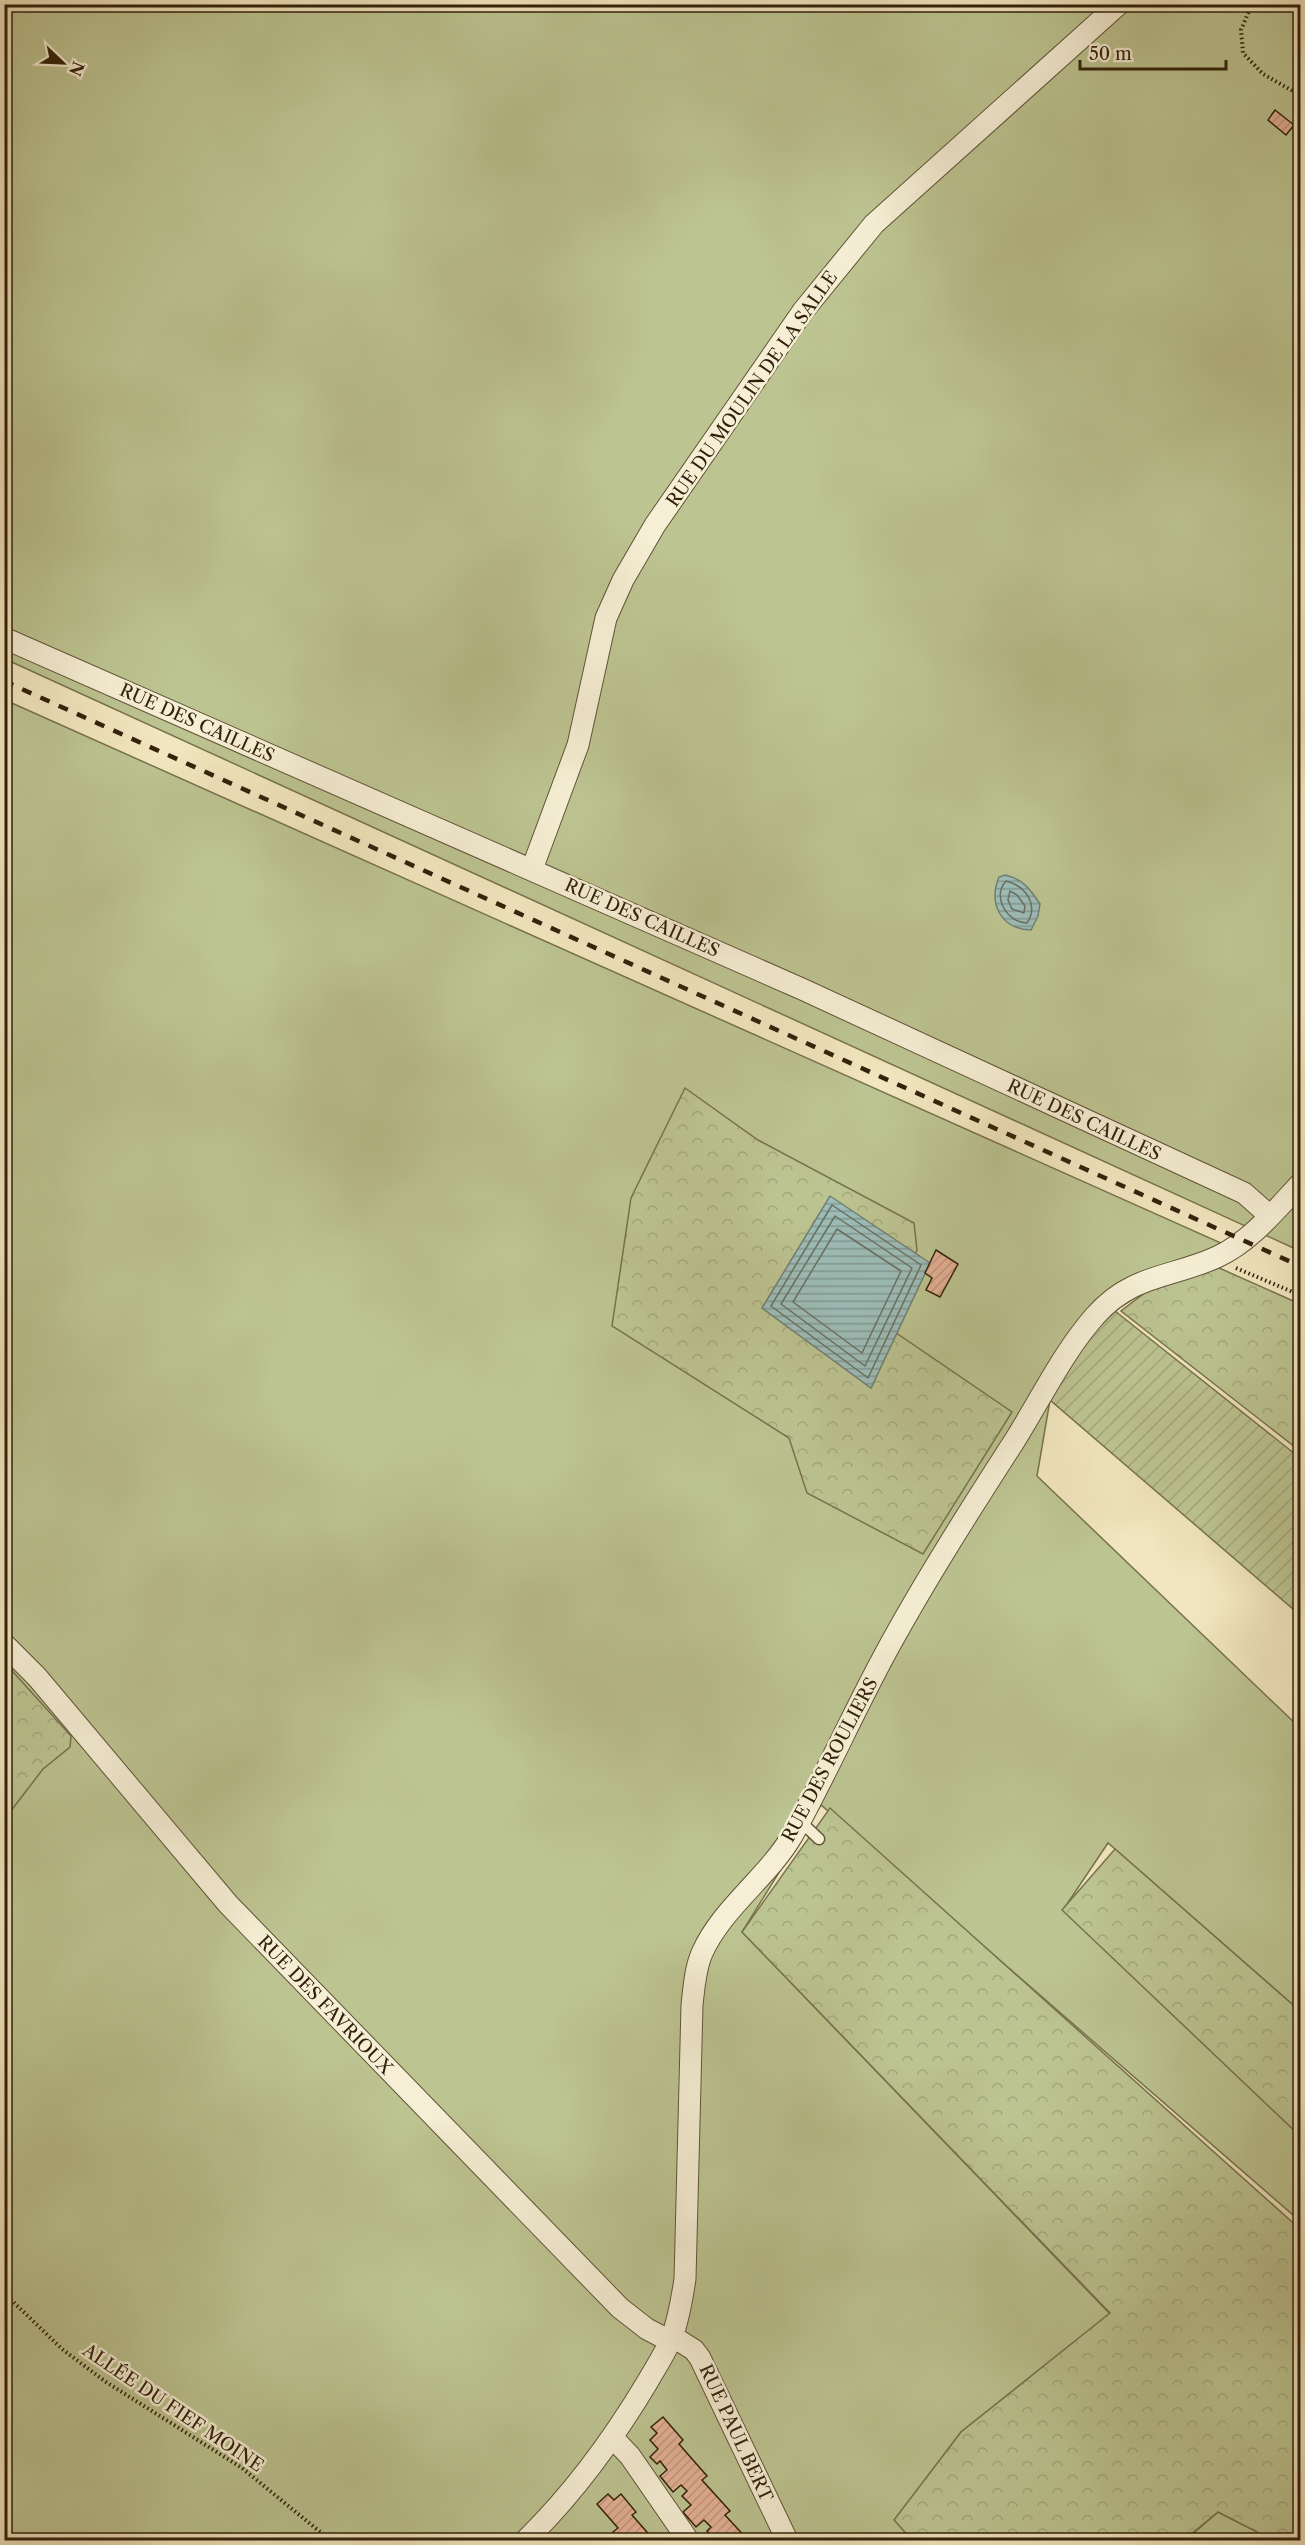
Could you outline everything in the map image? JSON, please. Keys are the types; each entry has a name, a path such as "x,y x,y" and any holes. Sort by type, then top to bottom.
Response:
{"street":[{"name":"RUE DU MOULIN DE LA SALLE","path":"532,869 578,745 606,618 623,580 655,525 803,311 874,224 1119,4"},
{"name":"RUE DES CAILLES","path":"4,638 802,989 1244,1193 1270,1216"},
{"name":"RUE DES ROULIERS","path":"526,2541 612,2437 641,2393 671,2339 682,2303 685,2279 690,2037 695,1980 702,1954 715,1931 762,1877 789,1840 897,1633 941,1557 1082,1333 1112,1299 1139,1282 1217,1257 1233,1247 1270,1216 1300,1185"},
{"name":"RUE DES FAVRIOUX","path":"4,1644 44,1686 228,1904 292,1971 620,2308 647,2329 671,2339"},
{"name":"RUE PAUL BERT","path":"671,2339 694,2350 700,2358 787,2541"},
{"path":"612,2437 630,2456 688,2541"}],"lane":[{"path":"800,1821 819,1839"}],"path":[{"path":"1252,4 1241,30 1243,53 1263,74 1300,95"},
{"path":"1217,1257 1233,1268 1300,1295"},
{"name":"ALLÉE DU FIEF MOINE","path":"4,2293 62,2349 106,2382 242,2468 330,2541"}],"green space":[{"path":"5,5 1300,5 1300,1251 5,659"},
{"path":"5,700 1221,1243 1114,1311 1050,1400 1037,1476 1300,1728 1300,2011 1108,1843 1063,1910 1300,2135 1300,2221 821,1805 742,1932 1110,2314 961,2432 895,2520 912,2540 5,2540"},
{"path":"685,1088 758,1140 914,1223 917,1250 886,1326 1012,1412 923,1554 807,1493 789,1438 612,1326 631,1198"},
{"path":"1217,1267 1300,1304 1300,1451 1121,1311 1146,1292"},
{"path":"1115,1311 1300,1458 1300,1615 1050,1400 1089,1337"},
{"path":"5,1663 71,1736 70,1747 43,1769 7,1816 4,1815"},
{"path":"830,1808 1300,2229 1300,2540 1273,2540 1218,2512 1184,2540 912,2540 894,2520 961,2432 1110,2313 742,1932"},
{"path":"1115,1849 1300,2011 1300,2136 1062,1910"},
{"path":"1218,2512 1273,2540 1186,2540"}],"water":[{"path":"1005,875 1026,885 1040,904 1038,916 1031,930 1021,929 1005,920 996,905 996,887 999,877"},
{"path":"830,1196 930,1263 871,1388 762,1308"}],"building":[{"path":"1275,110 1294,125 1286,135 1268,120"},
{"path":"936,1250 958,1264 940,1297 926,1290 932,1278 925,1273"},
{"path":"663,2417 683,2440 679,2444 707,2476 702,2480 730,2511 725,2515 748,2540 714,2540 707,2531 711,2527 704,2520 696,2527 683,2512 691,2505 682,2496 687,2491 681,2485 673,2492 660,2476 667,2470 660,2461 657,2464 650,2457 658,2449 650,2440 657,2433 651,2427"},
{"path":"608,2494 614,2500 621,2494 636,2512 632,2515 654,2540 620,2540 613,2532 618,2528 597,2504"}],"railway":[{"path":"4,681 1300,1266"}]}
